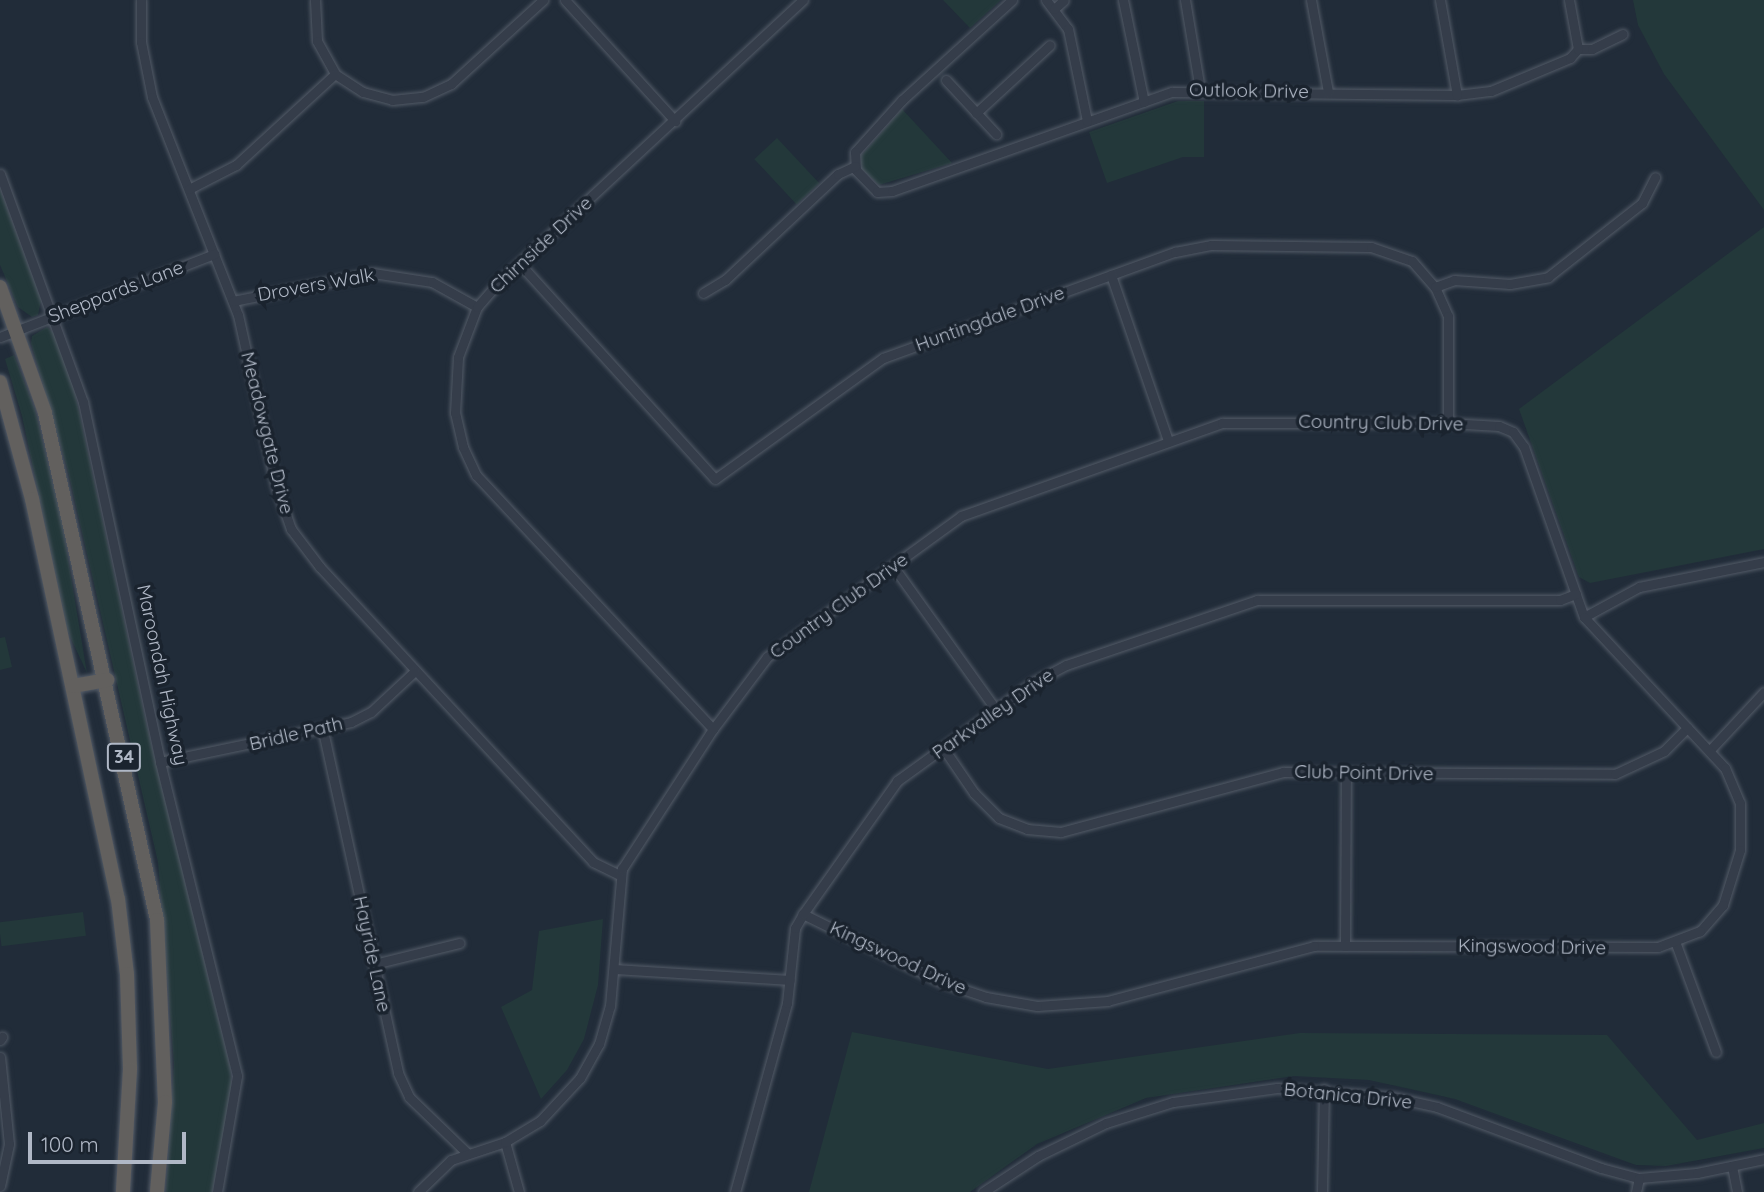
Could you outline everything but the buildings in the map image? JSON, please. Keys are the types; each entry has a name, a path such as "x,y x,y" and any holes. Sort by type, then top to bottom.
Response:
{"highway":[{"name":"34","path":"0,287 18,331 45,413 107,680 157,920 165,1102 157,1192"},
{"name":"34","path":"0,382 33,499 112,862 127,974 130,1069 122,1192"},
{"path":"73,687 107,680"}],"street":[{"name":"Meadowgate Drive","path":"141,0 145,69 233,301 276,486 291,529 303,549 593,862 620,876"},
{"path":"315,0 317,41 335,74 376,97 406,100 438,92 543,0"},
{"path":"565,0 675,121"},
{"name":"Chirnside Drive","path":"713,729 476,475 463,447 454,388 458,357 477,307 803,0"},
{"path":"704,293 725,280 838,174 855,166 855,152 902,100 1012,0"},
{"path":"1046,0 1070,37 1087,121"},
{"path":"1054,9 1064,0"},
{"path":"1123,0 1144,102"},
{"path":"1185,0 1200,90"},
{"path":"1311,0 1328,92"},
{"path":"1440,0 1457,95"},
{"path":"1569,0 1578,49"},
{"name":"Outlook Drive","path":"855,166 874,189 884,193 1172,92 1200,90 1457,95 1512,86 1570,58 1578,49 1592,49 1623,34"},
{"path":"976,113 1050,45"},
{"path":"189,189 236,165 335,74"},
{"path":"946,80 996,134"},
{"name":"Maroondah Highway","path":"0,174 83,402 160,762 237,1076 217,1192"},
{"path":"1435,286 1454,280 1510,284 1548,277 1642,203 1655,177"},
{"name":"Huntingdale Drive","path":"520,264 715,480 883,358 1194,246 1371,247 1412,261 1435,286 1448,316 1448,424"},
{"name":"Sheppards Lane","path":"0,337 214,254"},
{"name":"Drovers Walk","path":"233,301 373,273 432,282 477,307"},
{"path":"1111,275 1168,440"},
{"name":"Country Club Drive","path":"418,1192 438,1170 467,1153 505,1142 554,1108 585,1070 606,1026 615,969 620,876 636,843 713,729 767,657 961,516 1168,440 1243,421 1499,426 1513,432"},
{"name":"Kingswood Drive","path":"803,914 939,981 986,997 1037,1006 1108,1001 1294,949 1345,946 1639,949 1676,944 1700,931 1723,905 1740,850 1737,794 1710,750 1687,729 1584,617 1524,447 1513,432"},
{"path":"1584,617 1639,587 1764,562"},
{"path":"893,566 996,710"},
{"name":"Parkvalley Drive","path":"735,1192 790,980 795,928 883,797 897,781 996,710 1066,665 1257,600 1560,600 1576,594"},
{"name":"Bridle Path","path":"160,762 323,731 371,712 415,671"},
{"path":"1710,750 1764,692"},
{"name":"Club Point Drive","path":"944,749 974,793 999,818 1027,829 1061,832 1283,772 1615,774 1664,751 1687,729"},
{"name":"Hayride Lane","path":"323,731 403,1085 418,1108 467,1153"},
{"path":"1345,946 1346,772"},
{"path":"374,964 459,943"},
{"path":"1676,944 1716,1052"},
{"path":"615,969 790,980"},
{"path":"0,1057 9,1144 0,1186"},
{"path":"1322,1192 1325,1089"},
{"name":"Botanica Drive","path":"983,1192 1038,1156 1095,1128 1173,1102 1242,1090 1325,1089 1437,1107 1601,1168 1639,1178 1732,1166 1764,1159"},
{"path":"505,1142 519,1192"},
{"path":"1732,1166 1737,1192"},
{"path":"1636,1192 1639,1178"}],"green space":[{"path":"943,0 1001,0 970,28"},
{"path":"1633,0 1764,0 1764,210 1664,74 1638,25"},
{"path":"1178,101 1204,101 1204,157 1183,157 1107,183 1089,132"},
{"path":"902,109 952,163 879,185 862,169 860,157"},
{"path":"777,138 819,183 797,204 754,159"},
{"path":"0,189 41,300 38,315 32,317 18,307 0,265"},
{"path":"1764,227 1764,549 1590,583 1579,577 1519,409"},
{"path":"47,327 54,333 73,384 146,723 230,1067 232,1090 212,1192 166,1192 174,1064 158,862 68,471 31,343 32,336"},
{"path":"14,355 35,410 62,523 87,673 68,632 22,416 5,359"},
{"path":"5,637 12,667 0,670 0,638"},
{"path":"83,912 86,936 2,946 0,922"},
{"path":"603,919 598,985 584,1039 567,1070 541,1099 501,1007 532,990 539,931"},
{"path":"852,1032 1048,1069 1300,1033 1607,1035 1697,1140 1764,1123 1764,1148 1666,1166 1636,1165 1455,1099 1369,1080 1294,1076 1146,1098 1037,1144 970,1192 809,1192"}]}
